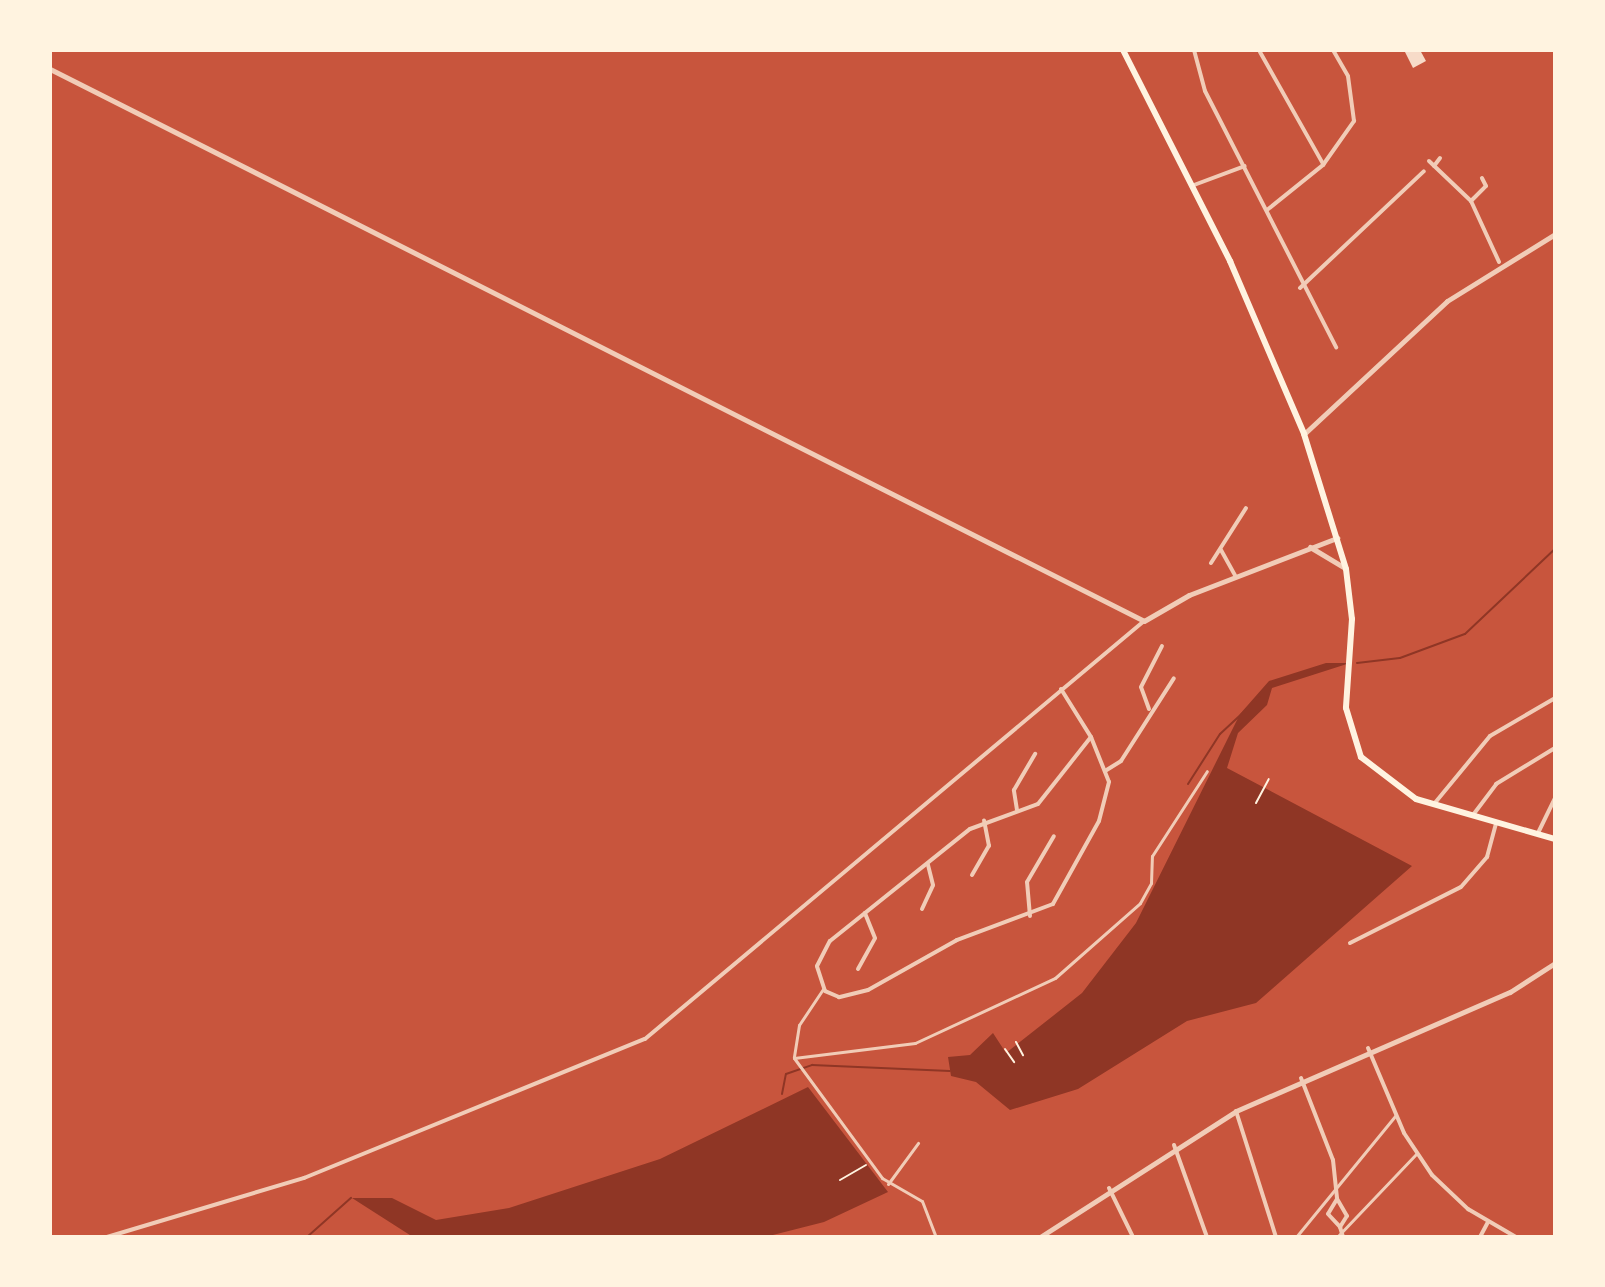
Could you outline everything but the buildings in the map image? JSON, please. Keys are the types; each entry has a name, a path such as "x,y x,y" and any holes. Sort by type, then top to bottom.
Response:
{"main road":[{"path":"1123,50 1194,185 1304,434 1346,569 1353,741 1375,775 1434,804 1555,839"}],"street":[{"path":"1194,50 1205,91 1245,166 1300,288 1336,347"},
{"path":"1266,210 1323,165 1348,135 1355,108 1333,50"},
{"path":"1260,52 1323,165"},
{"path":"50,69 1144,621"},
{"path":"1434,166 1440,158"},
{"path":"1429,161 1471,201 1499,262"},
{"path":"1194,185 1245,166"},
{"path":"1300,288 1424,171"},
{"path":"1471,201 1488,188 1482,178"},
{"path":"1304,434 1499,262 1555,234"},
{"path":"1211,563 1246,508"},
{"path":"107,1237 292,1182 645,1039 898,833 1061,689 1144,621 1235,575 1338,538"},
{"path":"1310,547 1346,569"},
{"path":"1220,548 1235,575"},
{"path":"1149,709 1141,687 1162,646"},
{"path":"1105,771 1121,761 1149,709 1174,678"},
{"path":"823,988 839,997 868,990 957,940 1030,916 1062,891 1099,821 1108,797 1105,771 1091,737 1061,689"},
{"path":"1434,804 1490,736 1555,698"},
{"path":"936,1237 922,1201 888,1184 794,1058 799,1025 823,988 820,952 984,820 1038,804 1091,737"},
{"path":"1473,815 1496,784 1555,748"},
{"path":"1017,810 1014,790 1035,754"},
{"path":"794,1058 915,1043 1055,978 1141,902 1152,856 1207,771"},
{"path":"1538,833 1555,798"},
{"path":"972,875 989,846 984,820"},
{"path":"1350,943 1461,887 1487,857 1496,821"},
{"path":"1030,916 1027,882 1054,836"},
{"path":"922,909 933,885 928,865"},
{"path":"858,969 875,938 865,913"},
{"path":"1040,1237 1049,1234 1109,1188 1174,1145 1236,1111 1368,1048 1510,992 1555,963"},
{"path":"1368,1048 1396,1115 1417,1153 1488,1222 1516,1237"},
{"path":"1301,1078 1337,1187 1337,1199 1347,1216 1341,1234"},
{"path":"1236,1111 1276,1237"},
{"path":"1296,1237 1396,1115"},
{"path":"888,1184 918,1143"},
{"path":"1174,1145 1207,1237"},
{"path":"1341,1234 1417,1153"},
{"path":"1109,1188 1133,1237"},
{"path":"1337,1199 1328,1214 1341,1234"},
{"path":"1480,1237 1488,1222"}],"path":[{"path":"1256,803 1269,779"},
{"path":"1016,1042 1023,1055"},
{"path":"1005,1049 1014,1062"},
{"path":"840,1180 866,1165"}],"shaded area":[{"path":"1326,663 1350,663 1272,688 1267,705 1238,733 1227,768 1412,866 1256,1003 1187,1021 1078,1089 1010,1110 976,1082 951,1076 948,1057 970,1055 993,1033 1006,1053 1082,993 1136,923 1240,714 1269,681"},
{"path":"808,1087 888,1192 824,1222 765,1237 413,1237 352,1198 392,1198 436,1220 509,1208 660,1159"}],"waterway":[{"path":"1357,663 1400,658 1465,634 1555,549"},
{"path":"1188,784 1220,734 1260,697"},
{"path":"782,1094 786,1074 812,1065 950,1071"},
{"path":"307,1237 351,1198"}]}
